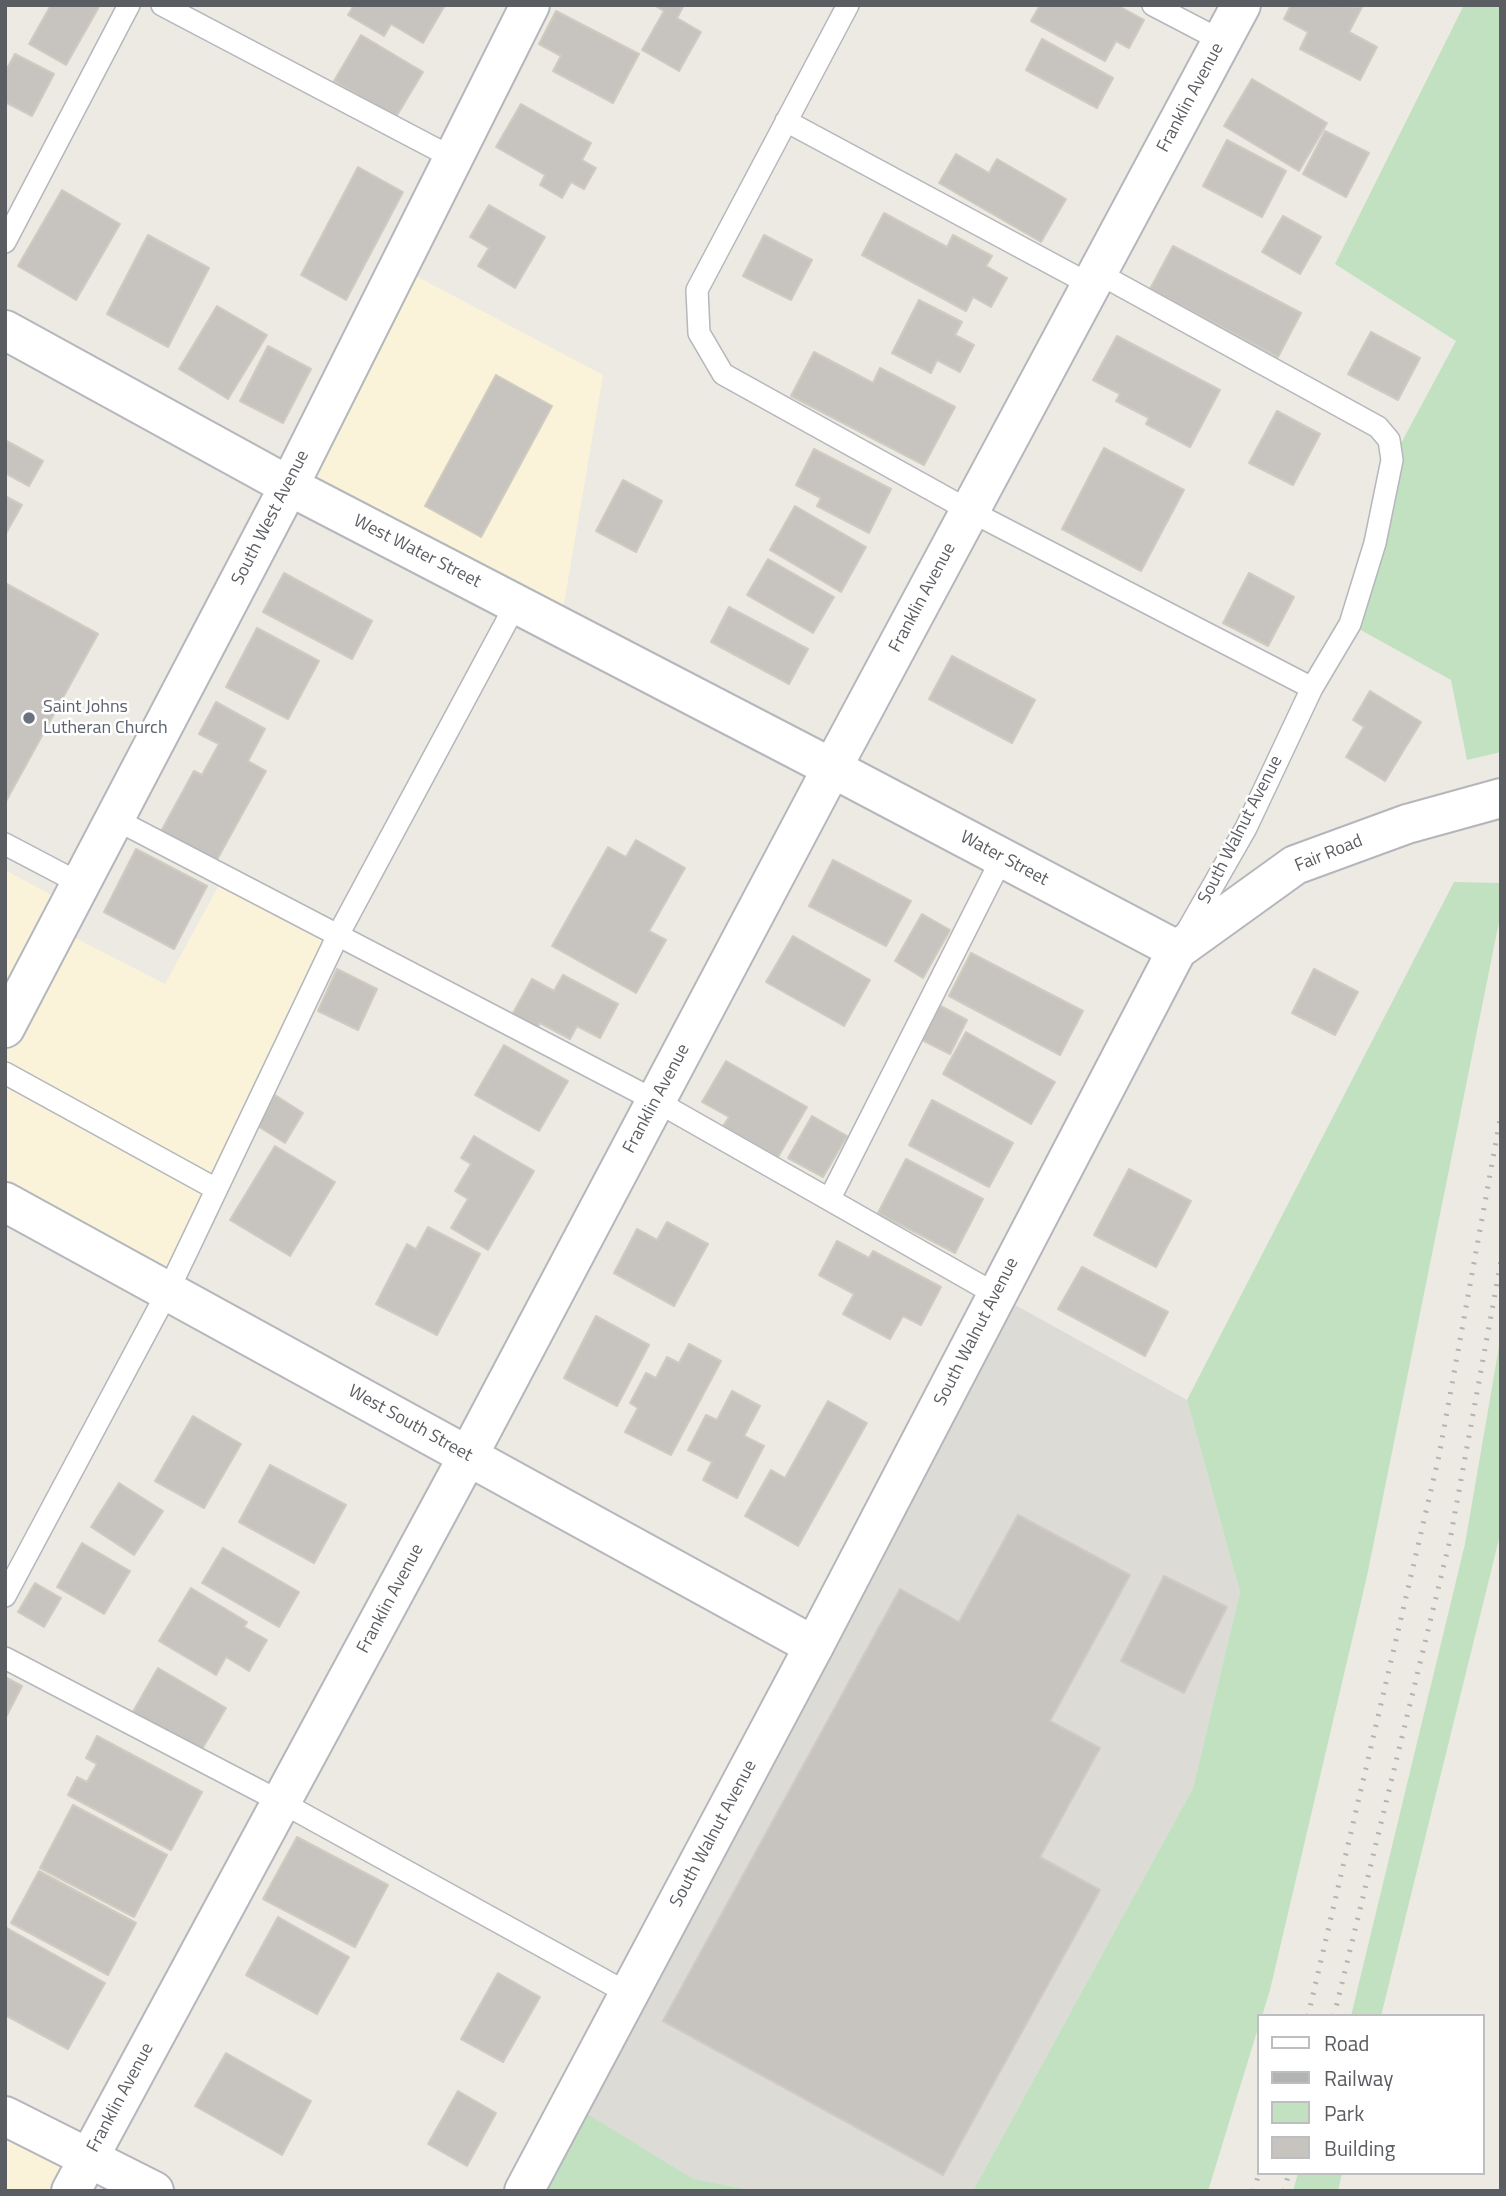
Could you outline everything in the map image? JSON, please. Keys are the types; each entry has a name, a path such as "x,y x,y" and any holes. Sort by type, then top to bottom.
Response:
{"street":[{"name":"South West Avenue","path":"5,1028 289,486 530,5"},
{"name":"Franklin Avenue","path":"79,2175 468,1456 832,768 1241,5"},
{"name":"West Water Street","path":"5,330 289,486 832,768"},
{"name":"Water Street","path":"832,768 1177,950"},
{"name":"Fair Road","path":"1177,950 1295,865 1407,824 1501,798"},
{"name":"South Walnut Avenue","path":"524,2191 814,1646 1177,950"},
{"name":"West South Street","path":"5,1202 814,1646"},
{"path":"5,2116 79,2175 154,2191"}],"lane":[{"path":"5,242 130,5"},
{"path":"162,5 453,158"},
{"path":"848,5 697,290 699,333 723,374 970,511 1311,688"},
{"path":"1153,5 1222,41"},
{"path":"786,121 1094,279"},
{"name":"South Walnut Avenue","path":"1094,279 1378,427 1389,440 1392,460 1375,542 1350,624 1311,688 1246,828 1177,950"},
{"path":"5,1596 168,1291 338,935 516,604"},
{"path":"115,819 656,1101 997,1295"},
{"path":"5,844 81,884"},
{"path":"830,1198 1002,858"},
{"path":"5,1073 216,1189"},
{"path":"5,1658 281,1802 629,1994"}],"shaded area":[{"path":"399,267 603,375 560,627 289,486"},
{"path":"5,870 70,905 58,929 165,984 224,876 338,935 168,1291 5,1202"},
{"path":"997,1295 1187,1400 1240,1592 1193,1788 973,2191 754,2191 693,2180 571,2104"},
{"path":"5,2116 88,2159 71,2191 5,2191"}],"green space":[{"path":"1464,5 1501,5 1501,752 1467,760 1451,680 1350,624 1392,460 1456,341 1335,264"},
{"path":"1454,882 1501,883 1501,912 1367,1576 1270,1990 1263,2014 1258,2014 1258,2028 1208,2191 973,2191 1193,1788 1240,1592 1187,1400"},
{"path":"1501,1335 1501,1531 1381,2014 1351,2014 1465,1544"},
{"path":"571,2104 693,2179 754,2191 524,2191"},
{"path":"1297,2175 1342,2175 1338,2191 1293,2191"}],"building":[{"path":"51,5 100,5 66,65 29,44"},
{"path":"354,5 445,5 423,43 391,24 384,36 348,15"},
{"path":"654,5 684,5 677,18 701,32 679,71 642,50 664,11"},
{"path":"1040,5 1117,5 1144,20 1129,48 1116,41 1105,61 1031,21"},
{"path":"1291,5 1362,7 1349,32 1377,47 1360,80 1300,49 1308,32 1284,19"},
{"path":"556,11 639,54 613,103 553,71 561,56 539,44"},
{"path":"361,35 423,72 396,117 334,81"},
{"path":"1042,39 1113,78 1097,108 1026,70"},
{"path":"15,54 54,74 32,116 5,102 5,72"},
{"path":"1252,79 1327,123 1299,171 1224,126"},
{"path":"521,104 591,143 582,160 596,168 584,189 571,182 562,198 540,185 545,175 496,147"},
{"path":"1325,131 1369,153 1346,197 1303,174"},
{"path":"1227,140 1286,171 1262,217 1203,186"},
{"path":"956,154 989,173 997,159 1066,199 1041,242 939,183"},
{"path":"358,167 403,192 346,300 301,275"},
{"path":"62,190 120,224 76,300 18,266"},
{"path":"489,205 545,237 515,288 478,266 489,248 470,237"},
{"path":"884,213 947,247 953,235 992,256 986,266 1007,278 991,307 973,297 966,311 862,255"},
{"path":"1283,216 1321,237 1300,274 1262,252"},
{"path":"148,235 209,268 168,347 107,314"},
{"path":"764,235 812,260 791,300 743,276"},
{"path":"1173,246 1301,313 1278,357 1150,289"},
{"path":"919,300 962,322 955,335 974,345 960,372 937,360 931,373 892,353"},
{"path":"217,306 267,335 228,399 179,369"},
{"path":"1371,332 1420,358 1398,400 1348,374"},
{"path":"1117,336 1220,390 1190,447 1146,424 1149,418 1116,401 1120,394 1093,380"},
{"path":"268,346 311,369 283,423 240,401"},
{"path":"814,352 873,383 880,368 955,407 924,465 791,396"},
{"path":"496,375 552,406 481,537 425,506"},
{"path":"1277,411 1320,434 1293,485 1249,463"},
{"path":"5,440 43,461 29,486 5,473"},
{"path":"1104,448 1184,490 1141,571 1062,529"},
{"path":"814,449 891,489 869,533 817,506 821,498 796,485"},
{"path":"623,480 662,501 636,552 596,531"},
{"path":"5,496 22,505 5,535"},
{"path":"795,506 866,547 841,592 770,550"},
{"path":"768,559 834,597 813,633 747,595"},
{"path":"284,573 372,621 352,659 263,612"},
{"path":"1249,573 1294,597 1268,646 1223,623"},
{"name":"Saint Johns Lutheran Church","path":"5,583 98,634 5,803"},
{"path":"729,607 808,649 789,684 711,642"},
{"path":"257,628 319,661 288,719 226,687"},
{"path":"952,656 1035,700 1012,743 929,699"},
{"path":"1370,691 1421,722 1385,781 1346,757 1364,727 1353,720"},
{"path":"216,702 265,729 248,761 266,771 214,865 159,835 194,771 202,775 219,744 199,734"},
{"path":"636,840 685,868 649,931 666,940 636,993 552,946 608,847 626,857"},
{"path":"136,849 207,886 174,949 104,912"},
{"path":"833,860 911,901 886,946 809,906"},
{"path":"922,914 950,930 923,978 895,961"},
{"path":"793,936 870,980 844,1026 766,982"},
{"path":"971,953 1083,1011 1060,1055 949,996"},
{"path":"337,969 377,989 358,1030 318,1011"},
{"path":"1314,969 1358,992 1335,1035 1292,1013"},
{"path":"563,975 618,1004 600,1038 577,1026 570,1039 540,1023 533,1036 508,1022 532,979 554,991"},
{"path":"935,1003 967,1020 950,1054 918,1038"},
{"path":"966,1032 1055,1082 1031,1124 943,1074"},
{"path":"504,1045 568,1081 539,1131 475,1095"},
{"path":"726,1061 807,1107 778,1157 723,1126 729,1117 702,1102"},
{"path":"275,1095 303,1113 285,1143 256,1125"},
{"path":"932,1100 1013,1143 989,1187 909,1145"},
{"path":"812,1116 847,1136 823,1177 788,1158"},
{"path":"474,1136 534,1171 488,1250 451,1228 468,1199 455,1191 471,1164 461,1158"},
{"path":"275,1146 335,1182 290,1256 230,1220"},
{"path":"906,1159 983,1199 955,1253 878,1213"},
{"path":"1129,1169 1191,1201 1156,1267 1094,1235"},
{"path":"667,1222 708,1244 674,1306 614,1273 637,1229 657,1240"},
{"path":"428,1227 480,1254 437,1335 376,1304 407,1244 416,1249"},
{"path":"837,1241 869,1258 873,1251 941,1287 921,1325 903,1316 890,1339 843,1314 854,1294 819,1275"},
{"path":"1082,1267 1168,1312 1145,1356 1058,1309"},
{"path":"596,1316 649,1345 617,1406 564,1378"},
{"path":"689,1344 721,1361 671,1455 625,1432 638,1408 630,1403 646,1373 656,1378 667,1357 679,1363"},
{"path":"732,1391 760,1406 744,1436 764,1446 737,1498 703,1480 712,1462 688,1450 706,1415 717,1420"},
{"path":"828,1401 867,1423 798,1546 745,1516 771,1470 785,1478"},
{"path":"193,1416 241,1444 204,1508 155,1481"},
{"path":"270,1465 346,1505 314,1563 239,1522"},
{"path":"119,1483 163,1511 134,1555 91,1527"},
{"path":"1018,1515 1130,1575 1050,1721 1100,1748 1040,1857 1100,1890 943,2175 663,2021 900,1589 959,1622"},
{"path":"82,1543 130,1571 104,1614 57,1587"},
{"path":"223,1548 299,1592 279,1627 202,1583"},
{"path":"1164,1576 1227,1607 1184,1693 1121,1661"},
{"path":"35,1583 61,1598 44,1627 18,1612"},
{"path":"191,1588 247,1622 244,1627 267,1640 249,1671 226,1657 216,1675 159,1641"},
{"path":"158,1668 226,1708 198,1756 130,1717"},
{"path":"5,1677 22,1686 5,1719"},
{"path":"97,1736 202,1792 171,1850 68,1795 77,1777 87,1782 97,1764 86,1758"},
{"path":"73,1805 167,1855 134,1917 40,1868"},
{"path":"297,1837 388,1885 355,1947 263,1899"},
{"path":"39,1871 136,1923 108,1975 11,1923"},
{"path":"278,1917 349,1957 317,2014 246,1975"},
{"path":"5,1927 105,1983 68,2049 5,2015"},
{"path":"498,1973 540,1997 503,2062 461,2039"},
{"path":"226,2053 311,2101 282,2155 195,2106"},
{"path":"458,2091 496,2113 467,2166 428,2144"}],"railway":[{"path":"1308,2014 1439,1456 1501,1114"},
{"path":"1334,2014 1450,1540 1501,1261"},
{"path":"1254,2191 1258,2175"},
{"path":"1284,2191 1288,2175"}],"place":[{"name":"Saint Johns Lutheran Church","path":"29,718"}]}
